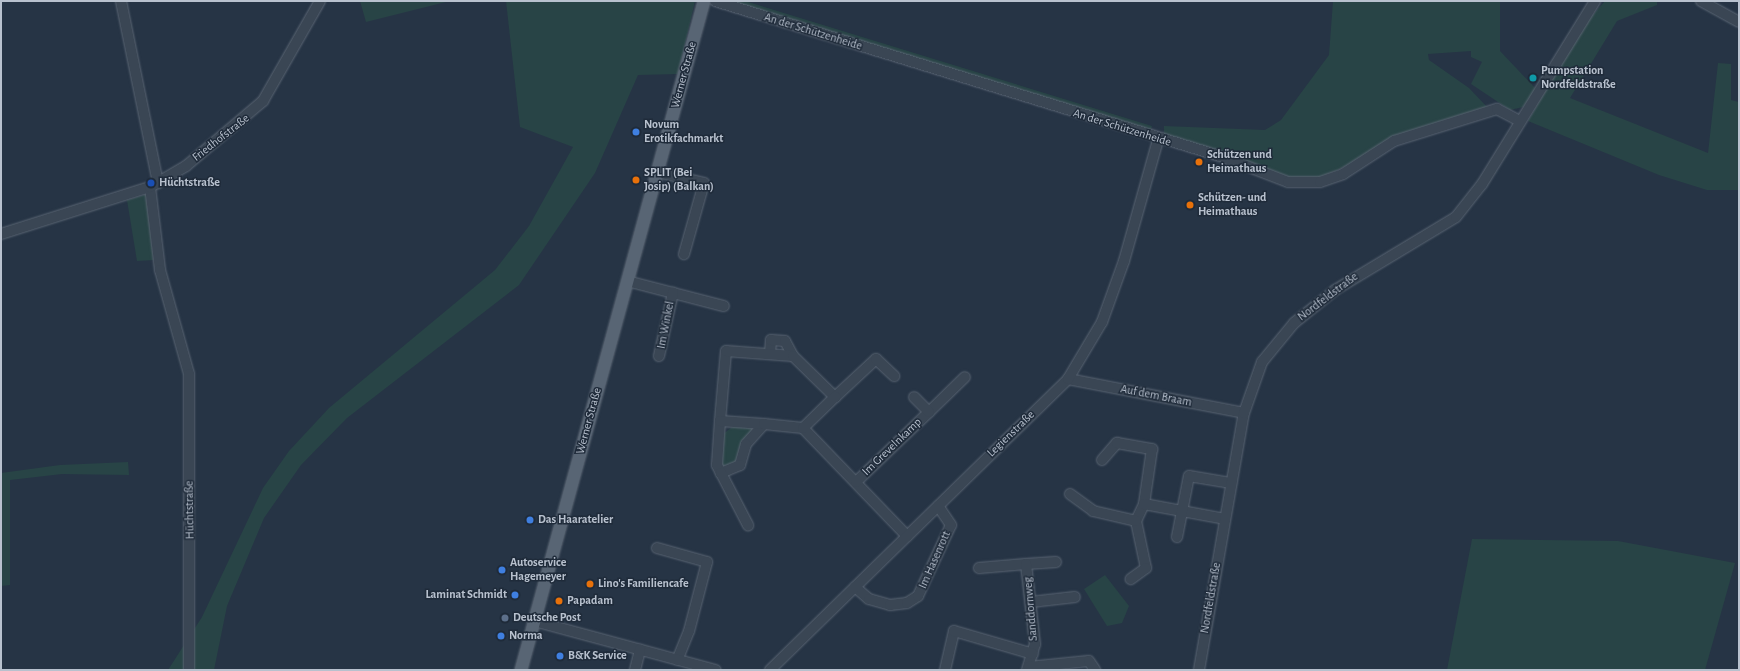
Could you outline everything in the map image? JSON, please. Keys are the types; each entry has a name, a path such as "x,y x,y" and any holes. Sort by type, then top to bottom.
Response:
{"main road":[{"name":"Werner Straße","path":"521,670 704,1"}],"street":[{"name":"Hüchtstraße","path":"121,1 154,185 160,270 189,374 189,670"},
{"name":"Friedhofstraße","path":"1,234 154,185 256,109 320,1"},
{"name":"An der Schützenheide","path":"715,1 1158,140 1223,157 1288,182 1320,182 1352,170 1394,141 1497,109 1520,120"},
{"name":"Nordfeldstraße","path":"1199,670 1244,413 1256,373 1284,333 1363,271 1456,217 1482,184 1520,120 1595,1"},
{"path":"1701,1 1739,22"},
{"name":"Legienstraße","path":"770,670 1068,379 1102,322 1124,261 1158,140"},
{"path":"657,172 704,184 684,254"},
{"name":"Im Winkel","path":"627,281 724,306"},
{"name":"Im Winkel","path":"659,356 673,294"},
{"path":"770,354 771,340 778,340 791,347 793,356 835,397"},
{"path":"748,525 717,465 726,351 793,356"},
{"path":"720,420 803,428 876,359 894,376"},
{"name":"Im Grevelnkamp","path":"856,482 965,377"},
{"name":"Auf dem Braam","path":"1068,379 1244,413"},
{"name":"Im Grevelnkamp","path":"914,397 929,412"},
{"path":"721,473 740,465 746,444 764,424"},
{"name":"Im Grevelnkamp","path":"803,428 907,536"},
{"path":"1102,460 1117,443 1152,449 1144,504 1136,521 1146,568 1131,579"},
{"path":"1178,537 1189,476 1231,483"},
{"path":"1070,494 1093,512 1136,521"},
{"path":"1144,504 1225,519"},
{"name":"Im Hasenrott","path":"854,587 869,599 890,605 907,603 918,596 951,525 938,506"},
{"path":"657,548 707,562 689,630 677,660"},
{"name":"Sanddornweg","path":"979,568 1056,562"},
{"name":"Sanddornweg","path":"1026,564 1031,602 1033,654 1028,668 1089,661 1095,670"},
{"path":"1031,602 1075,597"},
{"path":"534,621 716,670"},
{"name":"Sanddornweg","path":"945,670 954,632 1033,654"},
{"path":"635,670 640,650"}],"green space":[{"path":"360,1 450,1 366,22"},
{"path":"506,1 695,1 678,74 638,75 595,173 519,285 347,418 301,465 264,518 227,606 214,670 168,670 202,617 263,488 289,451 329,408 495,270 529,226 573,147 520,127"},
{"path":"728,1 745,1 1152,126 1150,133"},
{"path":"1333,1 1500,1 1500,51 1537,90 1523,107 1510,110 1471,84 1482,62 1471,57 1471,51 1428,54 1429,60 1469,88 1488,108 1441,122 1320,178 1285,178 1164,139 1164,126 1265,130 1281,120 1329,55"},
{"path":"1605,1 1657,1 1657,5 1617,21 1570,98 1708,153 1718,63 1731,64 1731,100 1739,102 1739,190 1707,190 1659,175 1528,121 1583,26"},
{"path":"147,194 154,260 137,261 127,200"},
{"path":"736,424 757,426 742,458 725,469 720,459 722,435"},
{"path":"128,462 129,475 62,474 10,480 10,585 1,586 1,473 60,465"},
{"path":"1472,539 1618,541 1735,563 1705,670 1447,670"},
{"path":"1105,575 1129,606 1122,623 1107,626 1084,589"}],"place":[{"name":"Pumpstation Nordfeldstraße","path":"1533,78"},
{"name":"Novum Erotikfachmarkt","path":"636,132"},
{"name":"Schützen und Heimathaus","path":"1199,162"},
{"name":"SPLIT (Bei Josip) (Balkan)","path":"636,180"},
{"name":"Hüchtstraße","path":"151,183"},
{"name":"Schützen- und Heimathaus","path":"1190,205"},
{"name":"Das Haaratelier","path":"530,520"},
{"name":"Autoservice Hagemeyer","path":"502,570"},
{"name":"Lino's Familiencafe","path":"590,584"},
{"name":"Laminat Schmidt","path":"515,595"},
{"name":"Papadam","path":"559,601"},
{"name":"Deutsche Post","path":"505,618"},
{"name":"Norma","path":"501,636"},
{"name":"B&K Service","path":"560,656"}]}
